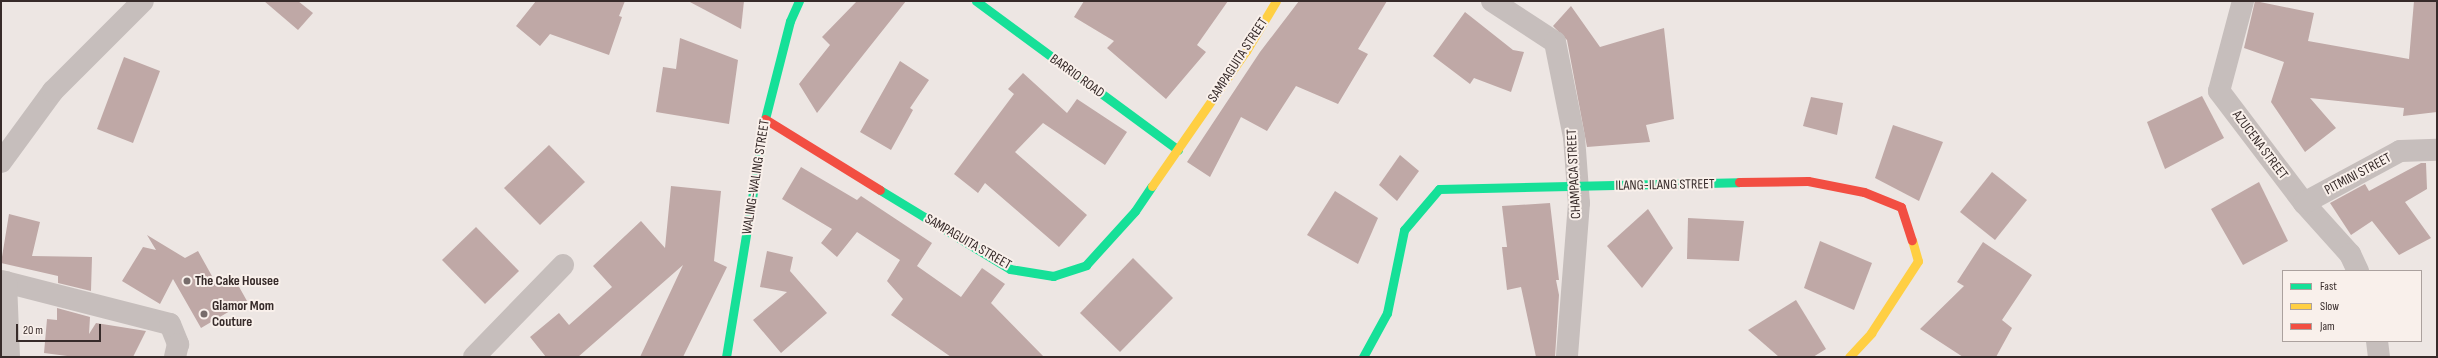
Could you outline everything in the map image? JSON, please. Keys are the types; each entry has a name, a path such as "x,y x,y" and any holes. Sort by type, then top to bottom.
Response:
{"street":[{"path":"1,162 53,91 143,1"},
{"name":"WALING-WALING STREET","path":"726,357 765,119 790,21 800,1"},
{"name":"BARRIO ROAD","path":"976,1 1178,150"},
{"name":"SAMPAGUITA STREET","path":"765,119 1010,269 1052,276 1086,266 1135,211 1246,51 1276,1"},
{"name":"CHAMPACA STREET","path":"1492,1 1555,42 1574,137 1577,186 1567,357"},
{"name":"AZUCENA STREET","path":"2243,1 2219,91 2304,203 2350,254 2358,270"},
{"name":"PITMINI STREET","path":"2304,203 2400,151 2437,150"},
{"name":"ILANG-ILANG STREET","path":"1362,357 1387,313 1404,230 1438,189 1808,181 1864,192 1901,207 1918,261 1870,332 1849,357"},
{"path":"474,357 563,265"},
{"path":"8,357 4,282 170,324 178,344 175,357"},
{"path":"2377,342 2379,357"}],"building":[{"path":"264,1 298,1 313,13 298,30"},
{"path":"536,1 625,1 619,16 622,17 609,55 550,34 540,46 516,26"},
{"path":"688,1 744,1 741,29"},
{"path":"857,1 906,1 817,113 799,84 830,45 822,37"},
{"path":"1084,1 1228,1 1197,45 1206,52 1166,99 1107,48 1114,41 1074,17"},
{"path":"1299,1 1387,1 1358,49 1368,54 1338,104 1296,86 1267,131 1241,117 1210,177 1187,162 1260,52"},
{"path":"2255,1 2314,13 2308,41 2409,59 2414,1 2437,1 2437,112 2403,116 2404,108 2310,98 2336,128 2305,152 2271,102 2284,62 2244,48"},
{"path":"1571,6 1600,47 1664,28 1674,119 1646,125 1650,142 1587,147 1567,40 1553,26"},
{"path":"1465,12 1513,50 1524,52 1511,92 1474,78 1470,84 1433,56"},
{"path":"680,38 738,60 729,124 656,112 663,67 676,69"},
{"path":"124,57 160,71 133,143 97,129"},
{"path":"900,61 929,80 910,108 913,110 891,150 860,132"},
{"path":"1023,73 1067,113 1077,99 1127,132 1105,165 1043,123 1015,152 1087,215 1059,247 985,183 978,193 954,174 1014,94 1008,89"},
{"path":"2202,96 2224,138 2165,169 2147,122"},
{"path":"1811,97 1843,103 1837,135 1803,126"},
{"path":"1893,125 1943,142 1919,201 1875,178"},
{"path":"549,145 585,182 540,225 504,188"},
{"path":"1400,155 1419,171 1397,201 1379,185"},
{"path":"2421,163 2426,163 2427,189 2405,202 2431,238 2399,255 2372,221 2351,235 2330,203 2365,184 2369,191"},
{"path":"801,167 857,200 861,196 932,243 917,266 961,297 982,268 1005,284 991,303 1044,357 951,357 891,315 903,299 887,281 900,260 857,232 837,257 821,243 832,229 782,199"},
{"path":"1992,172 2027,200 1995,240 1960,212"},
{"path":"2259,182 2288,241 2243,265 2211,209"},
{"path":"671,186 721,191 714,261 727,267 683,357 640,357 683,265 578,357 546,357 530,337 559,313 569,325 612,287 593,266 641,221 665,248"},
{"path":"1335,191 1378,218 1358,264 1307,235"},
{"path":"1550,203 1559,280 1556,280 1559,295 1555,357 1536,357 1521,287 1507,290 1502,247 1507,247 1502,206"},
{"path":"1648,209 1673,248 1642,288 1607,246"},
{"path":"9,214 40,222 32,256 92,257 91,291 58,283 58,276 1,263"},
{"path":"1688,218 1744,221 1739,261 1687,259"},
{"path":"476,227 519,271 485,304 442,260"},
{"path":"147,235 185,258 198,251 217,285 233,276 247,301 201,328 173,279 160,304 122,281 143,247 156,250"},
{"path":"1820,241 1872,263 1854,310 1804,288"},
{"path":"1983,242 2032,275 2002,320 2012,328 1996,357 1963,357 1920,329 1964,286 1957,282"},
{"path":"767,251 793,257 790,271 827,313 781,353 753,320 787,292 760,287"},
{"path":"1133,258 1173,298 1120,352 1080,313"},
{"path":"1796,300 1826,349 1813,357 1779,357 1748,330"},
{"path":"57,308 90,317 89,334 96,323 146,331 133,357 75,357 44,353 47,319 57,320"}],"traffic: fast":[{"path":"726,357 765,119 790,21 799,1"},
{"path":"976,1 1178,150"},
{"path":"1363,357 1387,313 1404,230 1439,189 1739,182"},
{"path":"880,190 1010,269 1053,276 1086,265 1135,211 1152,186"}],"traffic: slow":[{"path":"1152,186 1246,51 1276,1"},
{"path":"1849,357 1871,333 1918,261 1912,240"}],"traffic: jam":[{"path":"765,119 880,190"},
{"path":"1739,182 1808,181 1864,192 1901,207 1912,240"}],"place":[{"name":"The Cake Housee","path":"187,281"},
{"name":"Glamor Mom Couture","path":"204,314"}]}
